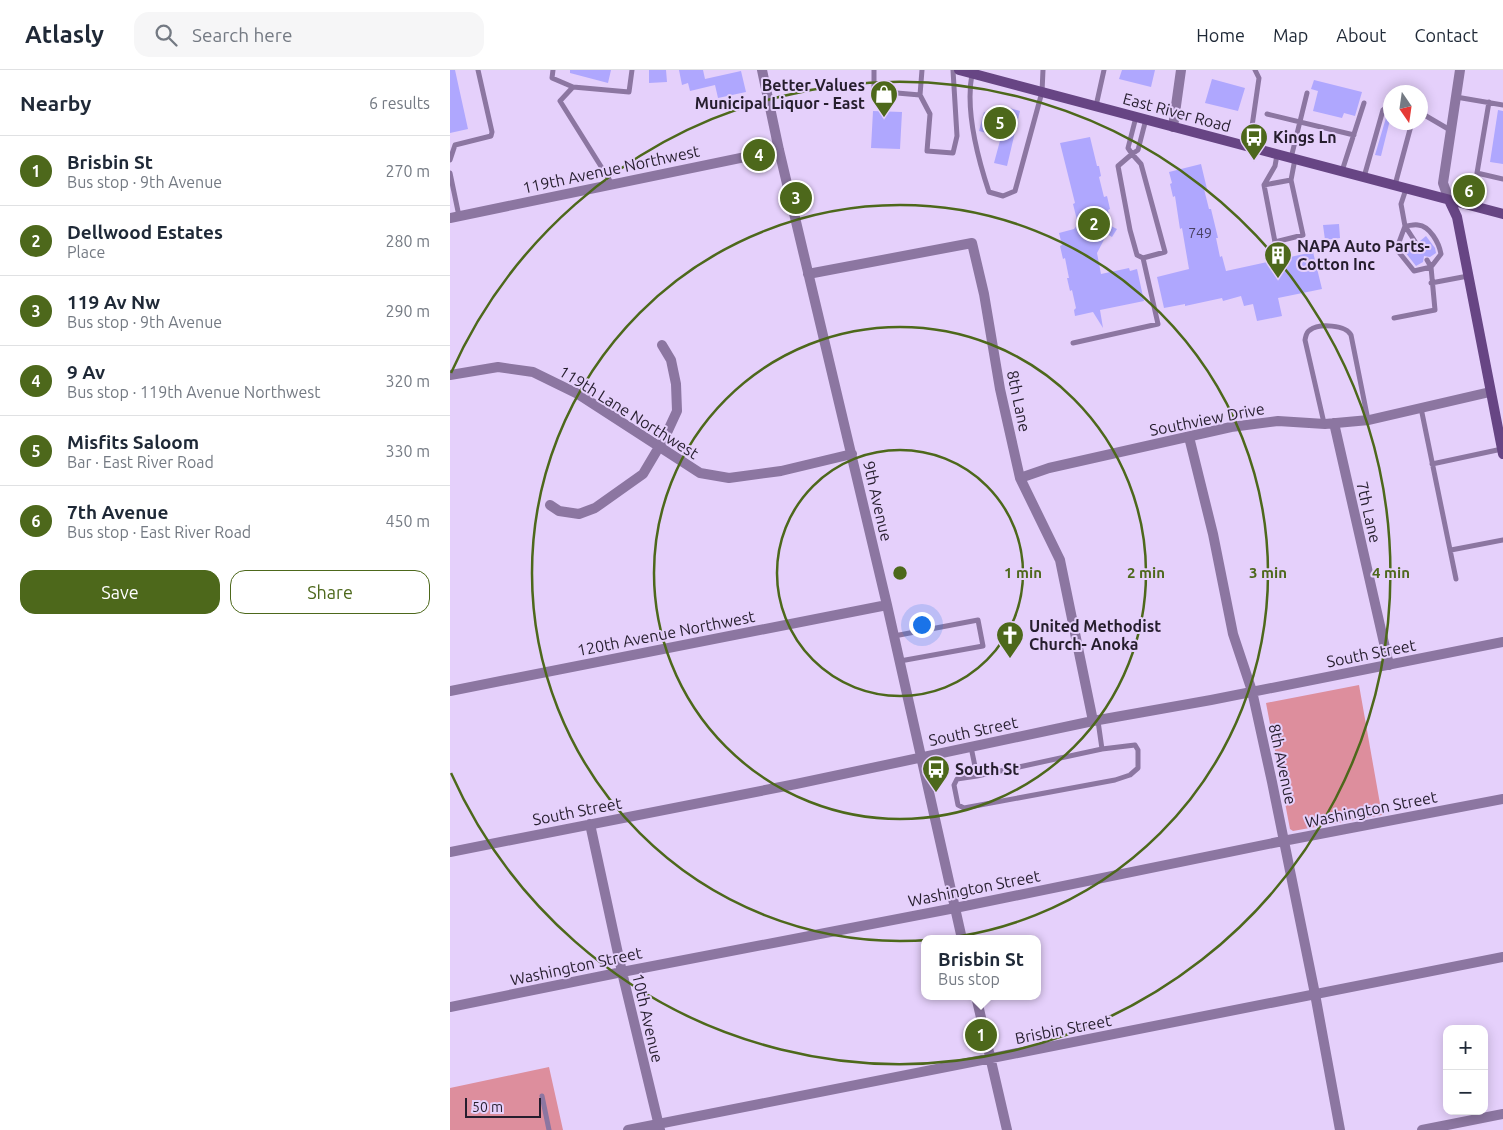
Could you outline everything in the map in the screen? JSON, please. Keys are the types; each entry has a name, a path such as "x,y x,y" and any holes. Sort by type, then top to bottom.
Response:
{"main road":[{"name":"East River Road","path":"959,70 1503,214"},
{"path":"1449,200 1457,217 1490,392 1499,415 1502,452"}],"street":[{"name":"9th Avenue","path":"762,70 808,274 888,605 961,935"},
{"path":"1173,127 1181,70"},
{"path":"1449,200 1443,183 1460,70"},
{"name":"119th Avenue Northwest","path":"455,217 779,150"},
{"name":"8th Lane","path":"808,274 972,243 984,294 1000,389 1020,478 1060,560 1096,721"},
{"path":"550,505 559,511 579,514 595,508 643,474 677,411 676,384 671,360 662,345"},
{"name":"119th Lane Northwest","path":"450,375 498,368 533,372 578,394 700,473 729,478 781,471 852,454"},
{"name":"Southview Drive","path":"1020,478 1049,468 1255,423 1278,421 1329,424 1368,420 1490,392"},
{"name":"7th Lane","path":"1329,424 1388,665"},
{"name":"8th Avenue","path":"1189,437 1213,534 1233,634 1252,691 1315,994 1340,1130"},
{"name":"120th Avenue Northwest","path":"450,691 888,605"},
{"name":"South Street","path":"450,851 1096,721 1503,642"},
{"name":"Washington Street","path":"450,1008 622,972 955,908 1283,840 1503,799"},
{"name":"10th Avenue","path":"590,824 622,972 659,1127"},
{"name":"Brisbin Street","path":"628,1130 659,1127 991,1058 1503,956"},
{"path":"977,1000 1007,1130"},
{"path":"1422,1130 1503,1114"}],"lane":[{"path":"450,160 455,145 491,136 492,132 478,70"},
{"path":"553,70 552,78 573,87 629,92 632,70"},
{"path":"874,70 874,91 920,95"},
{"path":"922,70 920,95 930,114 927,151 953,153 957,136 953,70"},
{"path":"972,74 970,86 973,124 982,172 989,192 1003,196 1015,191 1042,92 1043,70"},
{"path":"1096,106 1104,70"},
{"path":"1249,147 1259,78 1255,70"},
{"path":"573,87 560,101 612,184"},
{"path":"1277,155 1274,166 1264,185 1274,242 1303,235 1291,180 1293,159 1307,93"},
{"path":"1456,97 1503,105"},
{"path":"1489,102 1477,173 1503,179"},
{"path":"1342,172 1364,103"},
{"path":"1364,178 1383,110"},
{"path":"1267,114 1354,135"},
{"path":"1073,342 1158,324 1143,258 1138,255 1130,230 1118,166 1138,150 1141,118"},
{"path":"1141,118 1128,148 1141,164 1164,252 1143,258"},
{"path":"1428,118 1451,131"},
{"path":"1395,186 1410,130"},
{"path":"450,173 455,217"},
{"path":"1264,185 1291,180"},
{"path":"1406,189 1401,204 1405,226 1416,244"},
{"path":"1418,225 1426,228 1434,237 1440,247 1441,254 1430,267 1414,271 1398,251 1398,245 1405,226 1418,225"},
{"path":"1394,318 1435,310 1430,267 1427,260"},
{"path":"1431,282 1468,276"},
{"path":"1329,424 1305,340 1306,334 1310,329 1316,327 1345,328 1351,335 1368,420"},
{"path":"1421,408 1456,580"},
{"path":"1432,464 1502,452"},
{"path":"1450,550 1503,540"},
{"path":"894,636 978,620 983,646 900,661"},
{"path":"1096,721 1102,750"},
{"path":"1135,745 1138,750 1138,768 1130,775 1115,780 964,808 958,806 954,785 957,779 1102,750 1135,745"},
{"path":"971,747 977,776"},
{"path":"542,1096 549,1130"}],"shaded area":[{"path":"1359,685 1382,815 1293,831 1290,829 1266,703"},
{"path":"549,1067 563,1130 450,1130 450,1088"}],"building":[{"path":"450,70 455,70 468,129 450,133"},
{"path":"570,70 611,70 608,83 570,73"},
{"path":"649,70 666,70 667,82 649,83"},
{"path":"679,70 703,70 705,79 741,71 746,92 718,98 715,85 690,91 688,83 682,85"},
{"path":"1122,70 1155,70 1151,87 1119,79"},
{"path":"1212,79 1245,88 1238,111 1205,103"},
{"path":"1314,80 1362,92 1355,116 1344,113 1342,118 1313,111 1318,91 1311,89"},
{"path":"993,106 1002,109 1003,106 1020,111 1007,166 994,163 1001,137 979,131 984,112 991,114"},
{"path":"1498,110 1503,111 1503,164 1490,162"},
{"path":"873,111 902,112 900,149 871,148"},
{"path":"1383,128 1383,130 1388,130 1381,156 1375,155"},
{"path":"1090,137 1097,166 1099,166 1101,176 1099,177 1104,197 1107,196 1111,226 1117,229 1112,237 1107,234 1097,253 1101,274 1129,268 1130,271 1137,269 1144,301 1100,310 1103,328 1093,312 1075,316 1074,310 1076,308 1067,278 1069,278 1065,258 1063,259 1060,246 1062,245 1059,233 1074,229 1078,224 1073,204 1075,203 1060,143"},
{"path":"1201,164 1207,189 1204,189 1218,238 1216,238 1220,257 1222,256 1226,271 1313,252 1322,289 1278,298 1282,316 1257,321 1253,304 1244,306 1241,296 1223,301 1222,298 1185,306 1185,304 1164,308 1157,277 1189,269 1169,172"},
{"path":"1339,224 1340,238 1325,240 1323,225"},
{"path":"1426,236 1435,248 1436,253 1430,257 1424,256 1423,262 1416,266 1405,252 1413,246 1419,246 1420,241"}],"place":[{"name":"Better Values Municipal Liquor - East","path":"884,118"},
{"name":"Misfits Saloom","path":"1000,123"},
{"name":"9 Av","path":"759,155"},
{"name":"Kings Ln","path":"1254,161"},
{"name":"7th Avenue","path":"1469,191"},
{"name":"119 Av Nw","path":"796,198"},
{"name":"Dellwood Estates","path":"1094,224"},
{"name":"NAPA Auto Parts- Cotton Inc","path":"1278,279"},
{"name":"United Methodist Church- Anoka","path":"1010,659"},
{"name":"South St","path":"936,793"},
{"name":"Brisbin St","path":"981,1035"}]}
